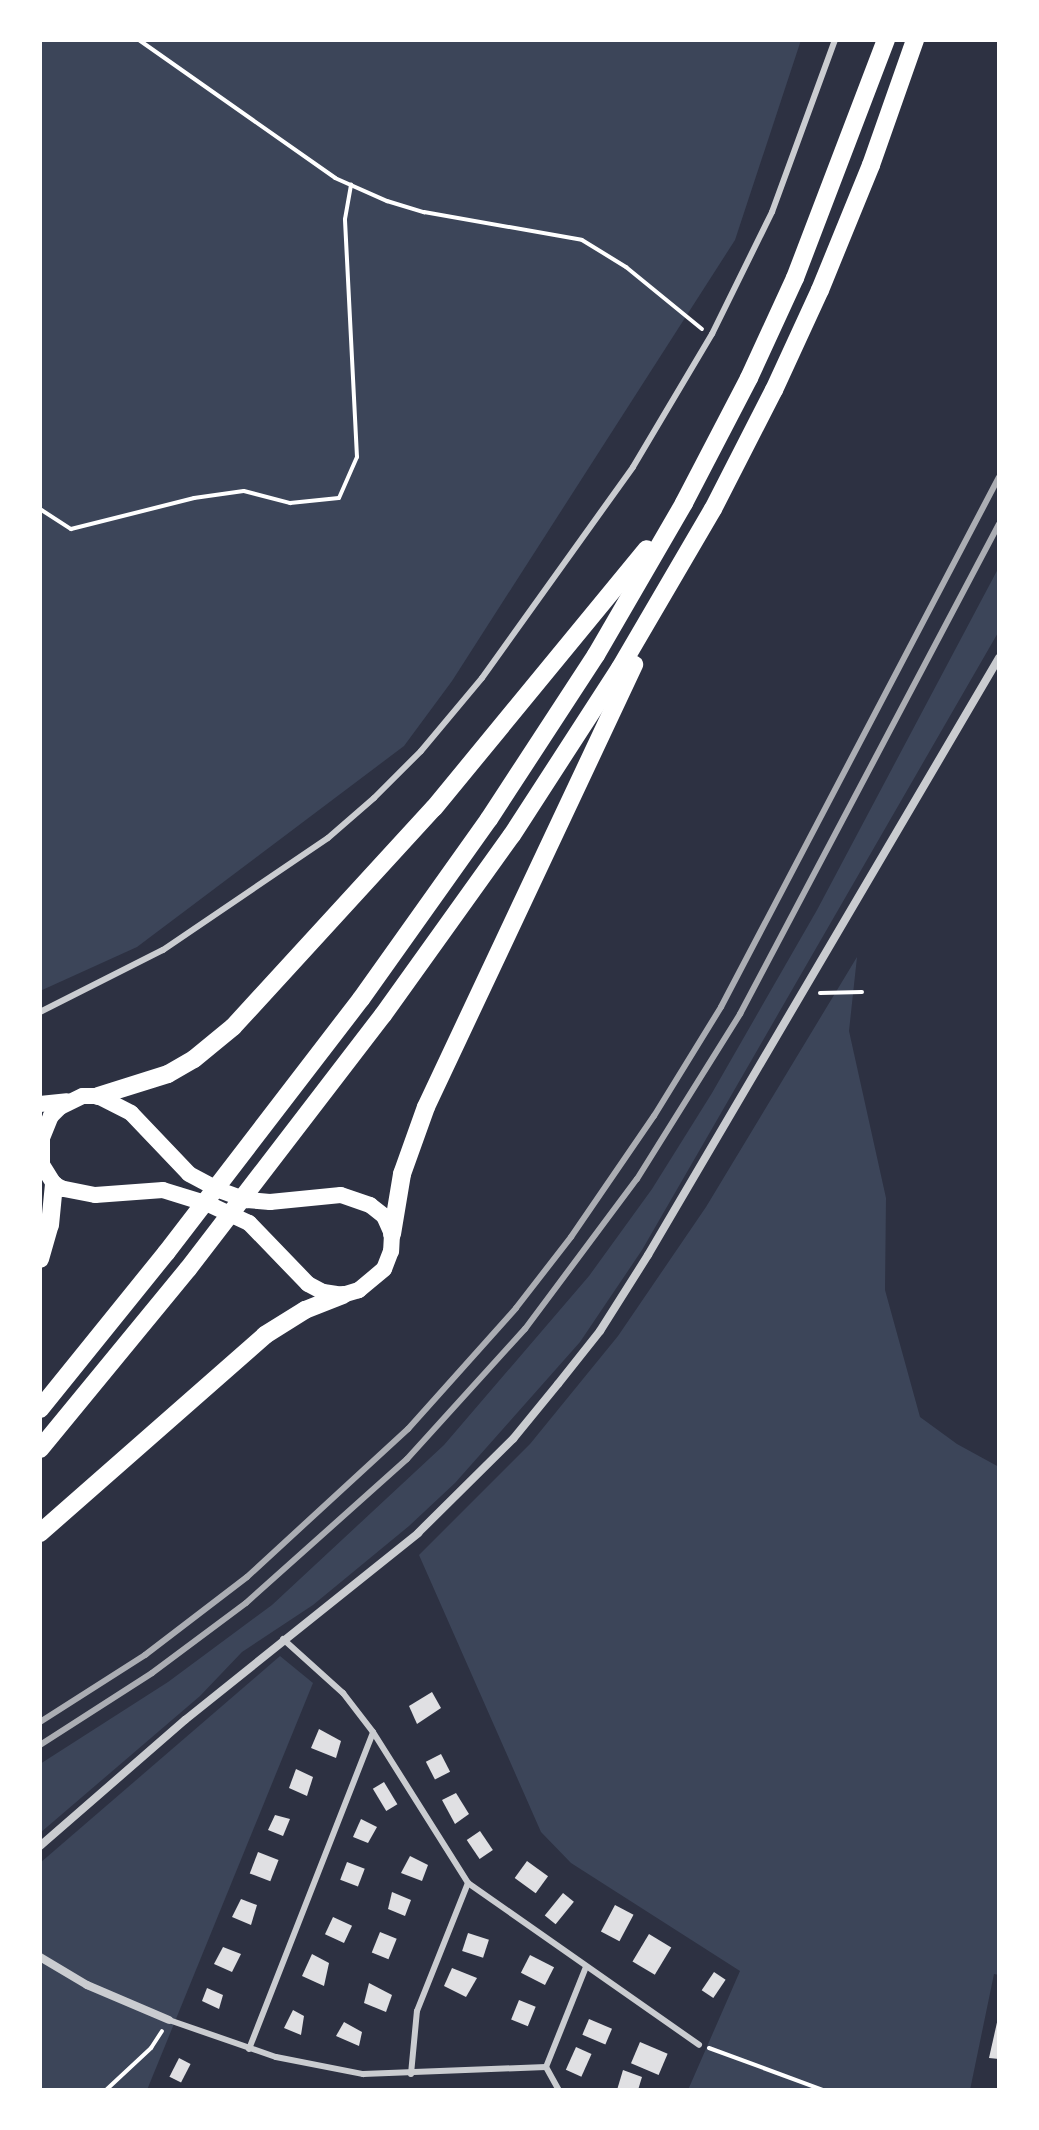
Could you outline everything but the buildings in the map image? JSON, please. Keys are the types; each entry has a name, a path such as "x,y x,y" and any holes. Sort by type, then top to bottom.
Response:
{"highway":[{"path":"40,1409 166,1253 361,999 489,819 596,655 684,503 749,378 795,278 886,40"},
{"path":"392,1234 402,1174 426,1107 675,576 741,455 813,305 871,165 915,40"},
{"path":"98,1096 168,1074 194,1059 233,1027 434,808 684,503"},
{"path":"40,1449 297,1130 512,835 675,576"},
{"path":"40,1259 50,1225 54,1184"},
{"path":"40,1533 265,1335 305,1310 343,1295"}],"main road":[{"path":"40,1104 98,1096 131,1113 189,1174 247,1200 270,1202 341,1195 359,1199 384,1216 392,1234 391,1251 384,1269 372,1282 343,1295 323,1292 308,1284 249,1223 208,1204 163,1190 78,1194 54,1184 41,1165 42,1138 46,1126 67,1101"}],"street":[{"path":"40,1846 283,1639 439,1512 513,1439 567,1373 600,1331 648,1255 999,658"},
{"path":"40,1957 87,1985 169,2020"}],"lane":[{"path":"40,1012 163,950 257,889 374,798 441,726 549,588 633,467 712,334 772,212 835,40"},
{"path":"283,1639 343,1693 373,1732 468,1883 699,2045"},
{"path":"249,2049 373,1732"},
{"path":"411,2074 417,2011 468,1883"},
{"path":"546,2067 586,1967"},
{"path":"169,2020 249,2049 363,2074 546,2067"},
{"path":"546,2067 559,2090"}],"path":[{"path":"139,40 335,178 424,212 582,240 626,267 691,323 712,334"},
{"path":"40,509 71,529 194,498 244,491 290,503 339,498 357,457 345,219 351,185"},
{"path":"801,994 862,992"},
{"path":"106,2090 151,2048 169,2020"},
{"path":"699,2045 823,2090"}],"shaded area":[{"path":"40,40 801,40 735,240 452,681 404,746 137,947 40,991"},
{"path":"999,567 999,631 642,1250 580,1342 455,1483 409,1526 313,1605 242,1652 200,1696 40,1833 40,1764 168,1682 272,1605 444,1445 589,1276 652,1189 712,1093 817,910"},
{"path":"857,957 849,1031 886,1198 885,1290 920,1417 957,1444 999,1467 999,1975 994,1974 970,2090 688,2090 740,1971 571,1863 541,1832 419,1555 530,1444 618,1336 706,1207"},
{"path":"280,1656 313,1683 147,2090 40,2090 40,1863"}],"railway":[{"path":"40,1722 145,1655 247,1577 408,1429 516,1308 571,1237 654,1116 721,1007 999,477"},
{"path":"40,1745 152,1673 246,1603 407,1459 525,1329 637,1179 740,1014 999,524"}]}
